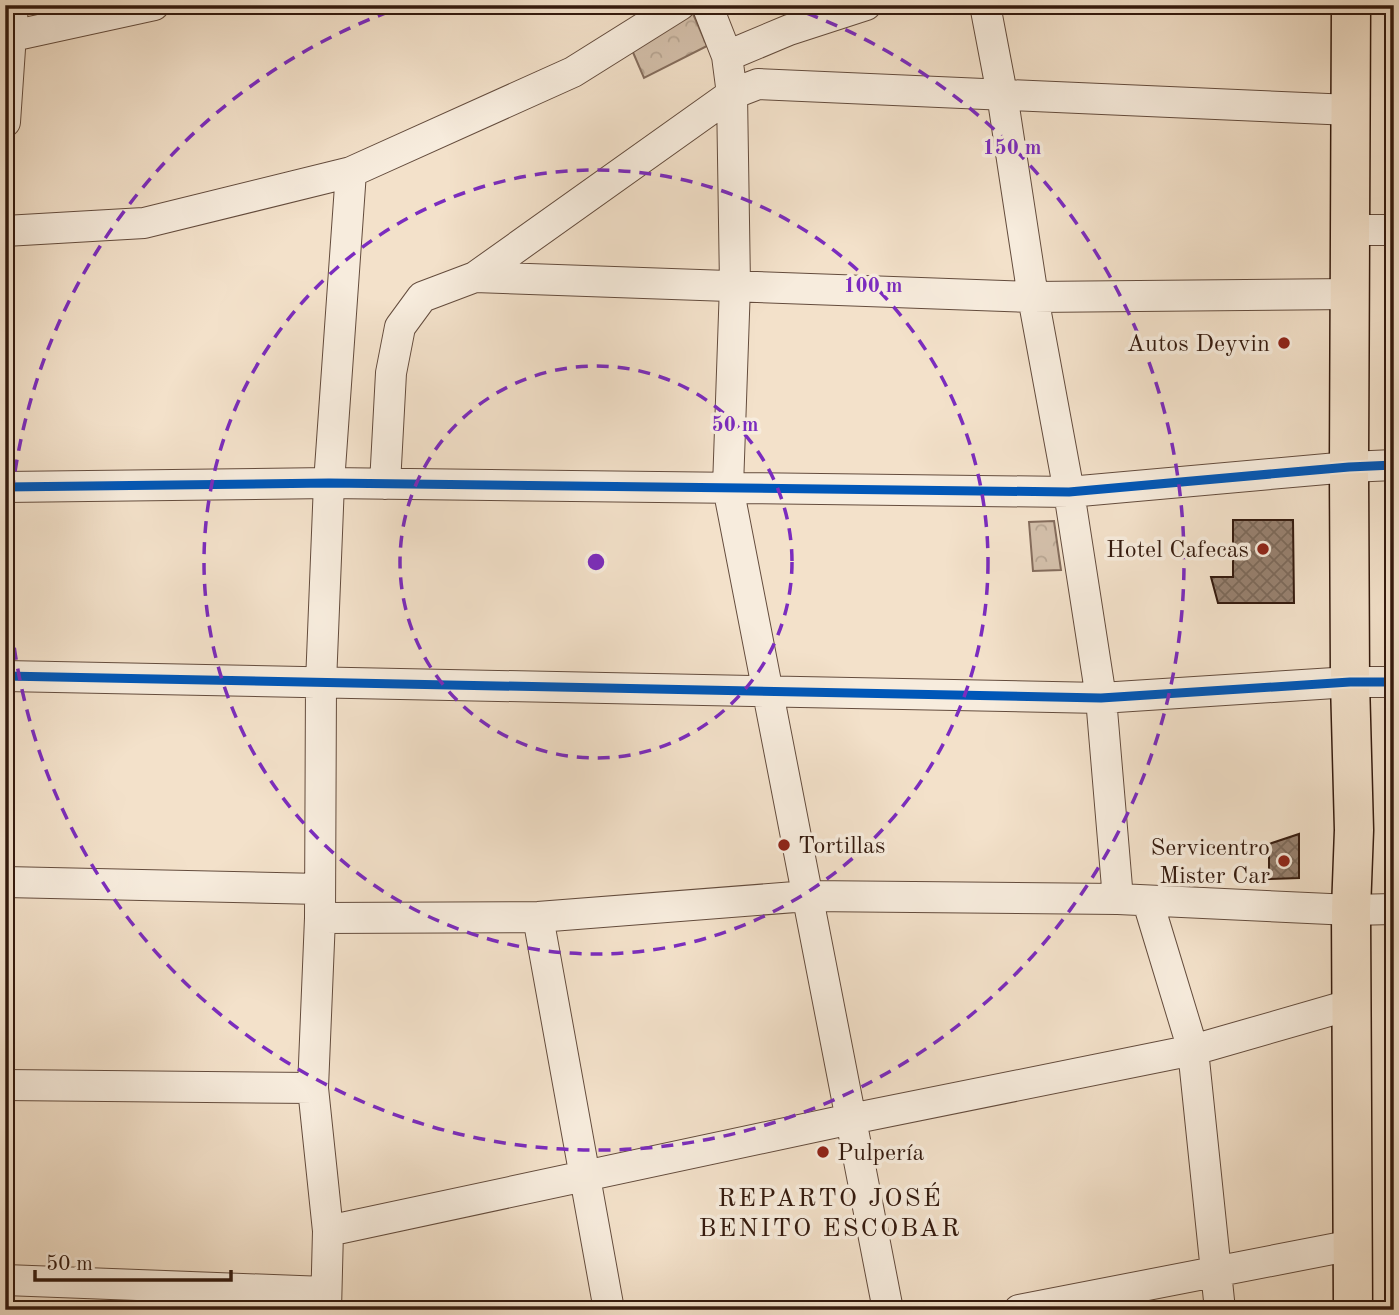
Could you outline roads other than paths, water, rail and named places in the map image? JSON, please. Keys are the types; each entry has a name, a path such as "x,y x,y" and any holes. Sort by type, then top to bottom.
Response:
{"highway":[{"path":"1351,5 1349,467 1354,831 1351,910 1353,1310"}],"street":[{"path":"5,122 13,5"},
{"path":"12,36 154,5"},
{"path":"5,231 144,223 351,172 573,72 680,5"},
{"path":"707,5 727,56 732,94 735,285 728,487 888,1310"},
{"path":"727,56 789,30 866,5"},
{"path":"985,5 1002,94 1033,297 1069,492 1101,698 1118,899"},
{"path":"385,484 391,373 400,327 422,296 475,277 732,94 758,84 1350,110"},
{"path":"5,1280 326,1301 328,1231 313,1088 320,903 321,682 329,483 351,172"},
{"path":"1350,230 1394,230"},
{"path":"475,277 1033,297 1350,294"},
{"path":"5,487 329,483 1069,492 1394,465"},
{"path":"5,676 1101,698 1350,682 1394,682"},
{"path":"5,882 538,917 808,896 1118,899 1351,910 1394,909"},
{"path":"1148,902 1193,1050 1220,1310"},
{"path":"538,917 609,1310"},
{"path":"328,1231 851,1119 1193,1050 1353,1004"},
{"path":"5,1085 313,1088"},
{"path":"1019,1310 1353,1245"}],"place":[{"name":"Autos Deyvin","path":"1284,343"},
{"name":"Hotel Cafecas","path":"1263,549"},
{"name":"Tortillas","path":"784,845"},
{"name":"Servicentro Mister Car","path":"1284,861"},
{"name":"Pulpería","path":"823,1152"}],"district":[{"name":"REPARTO JOSÉ BENITO ESCOBAR","path":"830,1212"}]}
